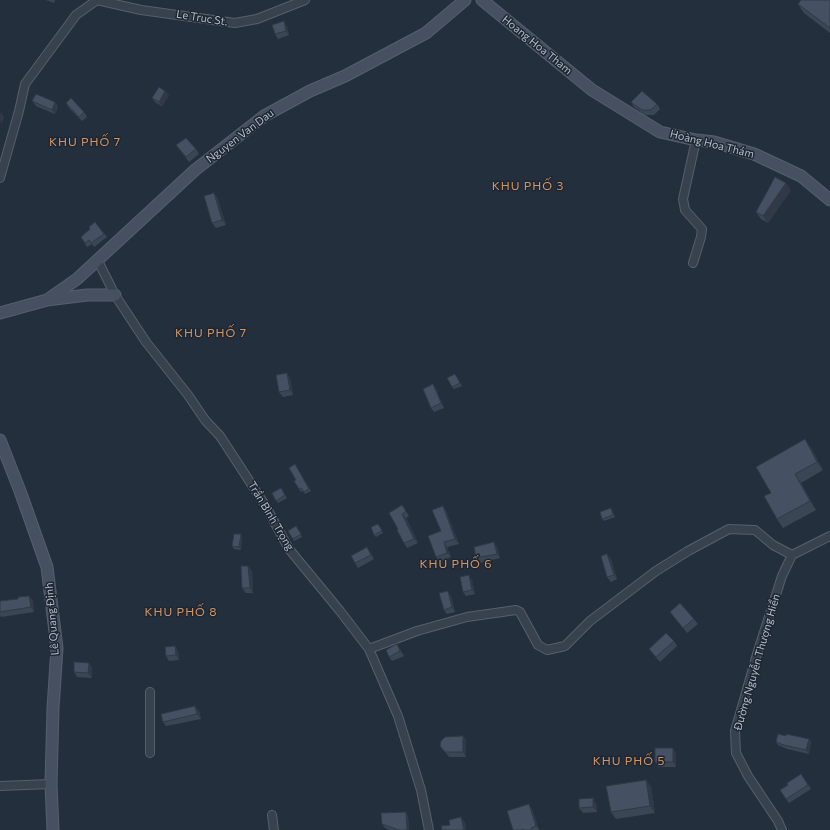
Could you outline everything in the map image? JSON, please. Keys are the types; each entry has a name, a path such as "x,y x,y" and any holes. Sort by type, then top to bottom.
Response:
{"street":[{"name":"Le Truc St.","path":"0,178 25,84 76,15 97,0 141,10 235,24 257,19 304,0"},
{"name":"Nguyen Van Dau","path":"47,300 77,279 196,170 264,116 310,91 345,76 426,33 465,0"},
{"name":"Hoàng Hoa Thám","path":"482,0 592,90 660,132 696,140 714,142 754,154 801,176 830,200"},
{"path":"693,263 702,229 685,210 683,200 696,140"},
{"name":"Trần Bình Trọng","path":"98,261 115,295 146,342 188,395 205,420 220,436 265,505 289,548 369,649 398,716 421,790 429,830"},
{"path":"77,279 87,295"},
{"path":"0,313 47,300 87,295 115,295"},
{"name":"Lê Quang Định","path":"0,440 47,567 57,648 52,708 51,784 53,830"},
{"path":"369,649 417,631 467,617 516,610 520,612 538,645 547,650 565,646 590,621 656,571 688,551 729,529 755,530 773,545 792,555 830,536"},
{"name":"Đường Nguyễn Thượng Hiền","path":"782,830 778,821 748,776 736,752 736,731 757,654 782,576 792,555"},
{"path":"150,692 150,753"},
{"path":"0,786 51,784"},
{"path":"272,815 274,830"}],"building":[{"path":"801,0 830,0 830,28 798,4"},
{"path":"284,21 286,31 275,34 272,25"},
{"path":"159,87 165,91 159,102 152,98"},
{"path":"642,91 657,104 651,110 642,110 631,102"},
{"path":"36,94 55,102 52,110 32,101"},
{"path":"71,98 84,112 79,117 66,103"},
{"path":"186,138 196,149 186,157 176,145"},
{"path":"775,177 786,183 763,216 756,212"},
{"path":"214,193 222,220 212,223 204,196"},
{"path":"95,222 104,234 91,243 89,240 85,243 81,237"},
{"path":"287,373 290,390 279,392 276,375"},
{"path":"455,374 460,383 452,387 447,378"},
{"path":"433,384 441,403 431,408 423,389"},
{"path":"805,439 817,462 795,474 810,501 777,519 764,496 771,493 756,467"},
{"path":"295,464 309,489 304,492 301,488 299,489 294,481 296,480 289,468"},
{"path":"281,488 285,495 276,501 272,493"},
{"path":"402,505 406,511 402,514 414,539 404,543 389,513"},
{"path":"443,506 455,539 444,542 447,553 436,557 428,536 441,531 432,510"},
{"path":"611,508 613,515 602,519 600,512"},
{"path":"378,524 382,531 374,535 371,527"},
{"path":"296,526 301,534 293,539 288,531"},
{"path":"234,534 241,534 239,547 232,546"},
{"path":"494,542 497,554 476,558 474,547"},
{"path":"367,547 371,555 355,563 351,556"},
{"path":"607,554 614,575 607,577 601,556"},
{"path":"241,566 248,566 250,588 242,588"},
{"path":"469,575 472,590 463,592 460,577"},
{"path":"448,591 452,607 444,610 439,593"},
{"path":"29,596 31,607 0,612 0,601"},
{"path":"680,603 694,619 683,628 670,612"},
{"path":"666,633 674,641 656,657 649,649"},
{"path":"397,644 400,651 389,657 386,650"},
{"path":"175,646 176,655 166,656 165,647"},
{"path":"74,662 89,663 88,673 74,672"},
{"path":"195,706 197,714 163,722 161,714"},
{"path":"778,734 786,736 786,734 809,739 806,750 776,742"},
{"path":"463,736 463,752 445,752 440,746 441,741 445,737"},
{"path":"655,748 673,748 673,762 655,762"},
{"path":"801,774 808,785 786,799 780,790 788,785 787,783"},
{"path":"646,780 650,806 611,812 606,786"},
{"path":"593,798 593,807 579,808 579,799"},
{"path":"529,804 536,826 531,828 532,830 513,830 507,811"},
{"path":"406,812 407,830 399,830 382,824 381,813"},
{"path":"461,817 464,830 442,830 441,826 450,825 449,820"}],"district":[{"name":"KHU PHỐ 7","path":"85,142"},
{"name":"KHU PHỐ 3","path":"528,186"},
{"name":"KHU PHỐ 7","path":"211,333"},
{"name":"KHU PHỐ 6","path":"456,564"},
{"name":"KHU PHỐ 8","path":"181,612"},
{"name":"KHU PHỐ 5","path":"629,761"}]}
